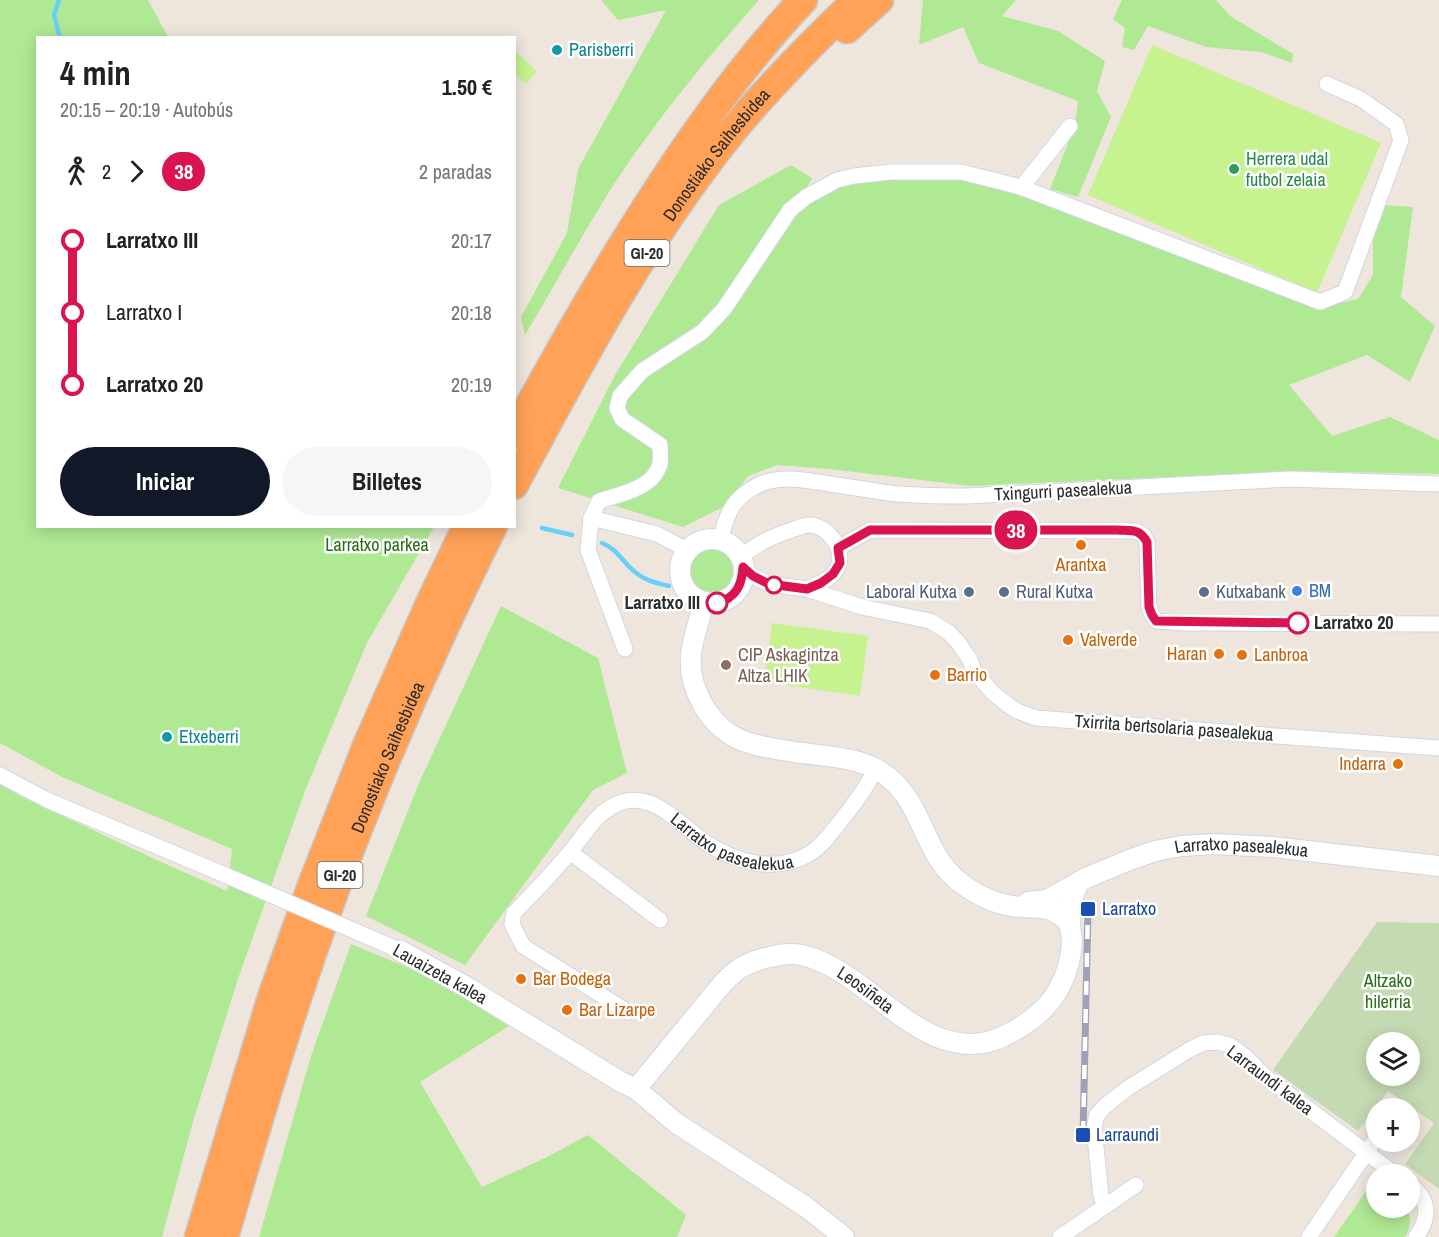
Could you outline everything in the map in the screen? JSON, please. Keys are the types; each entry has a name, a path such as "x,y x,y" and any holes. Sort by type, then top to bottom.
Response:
{"highway":[{"name":"Donostiako Saihesbidea","path":"516,430 600,282 686,147 736,79 803,0"},
{"name":"Donostiako Saihesbidea","path":"516,481 619,296 665,223 735,128 812,43 857,0"},
{"path":"812,43 842,32 879,0"},
{"name":"Donostiako Saihesbidea","path":"199,1237 272,997 312,885 368,743 466,528"},
{"name":"Donostiako Saihesbidea","path":"224,1237 259,1116 334,891 389,753 452,612 493,528"}],"street":[{"path":"625,650 588,550 591,518 598,501 638,488 653,478 660,463 660,445 622,419 617,408 620,396 642,371 702,332 724,309 790,210 806,197 837,180 854,176 891,172 961,172 1023,188 1320,302 1345,292 1401,140 1396,124 1361,99 1327,84"},
{"path":"1023,188 1070,126"},
{"name":"Txingurri pasealekua","path":"720,540 728,515 735,504 747,492 772,480 806,480 893,493 935,496 1290,480 1439,484"},
{"path":"591,518 657,534 687,550"},
{"path":"720,540 702,540 694,544 687,550 682,560 681,581 686,591 704,603 724,601 733,595 740,587 743,578 742,562 763,541 808,525 820,527 831,536 838,548 840,563 833,574 807,589 769,584 753,576 742,562 735,550 720,540"},
{"path":"838,548 870,530 1137,531 1144,536 1147,542 1149,607 1156,621 1439,624"},
{"name":"Txirrita bertsolaria pasealekua","path":"807,589 862,607 930,621 948,632 965,652 974,671 993,693 1017,711 1036,718 1439,748"},
{"name":"Larratxo pasealekua","path":"704,603 691,655 691,676 698,698 710,716 739,739 793,752 852,760 876,768 903,790 913,805 936,854 951,874 970,889 998,903 1014,906 1047,900 1086,878 1155,851 1213,843 1273,847 1439,866"},
{"name":"Larratxo pasealekua","path":"628,1012 523,946 512,924 514,913 570,852 594,820 608,809 623,802 639,800 656,805 707,843 728,855 752,864 794,861 810,854 824,841 867,786 876,768"},
{"name":"Lauaizeta kalea","path":"0,775 47,800 399,950 463,985 636,1089 676,1124 806,1207 844,1237"},
{"path":"570,852 660,920"},
{"name":"Leosiñeta","path":"636,1089 723,983 740,968 759,959 777,955 805,956 838,971 914,1025 951,1042 976,1045 1001,1038 1023,1026 1042,1011 1058,991 1070,959 1072,898 1078,884"},
{"path":"970,889 1000,894 1053,897 1060,901 1067,911 1070,924"},
{"path":"1014,906 1056,911 1070,924"},
{"name":"Larraundi kalea","path":"1105,1206 1101,1196 1094,1126 1097,1115 1128,1088 1203,1043 1218,1042 1231,1046 1266,1077 1365,1153"},
{"path":"1309,1237 1365,1153 1381,1164"},
{"path":"1060,1237 1136,1185"},
{"path":"1416,1237 1424,1227 1426,1212 1424,1198 1420,1194"}],"green space":[{"name":"Larratxo parkea","path":"0,0 148,0 167,36 36,36 36,528 433,528 367,643 305,791 239,976 194,1118 162,1237 0,1237 0,784 20,796 227,891 232,849 62,777 0,743"},
{"path":"601,0 759,0 683,89 630,160 525,335 521,317 567,233 578,169 666,10 618,20"},
{"path":"923,0 1016,0 1002,16 1058,31 1105,61 1097,91 1111,117 1078,197 1050,189 1075,126 1078,101 979,63 963,27 919,45"},
{"path":"1122,0 1216,0 1230,16 1293,54 1292,63 1261,52 1206,47 1148,26 1134,50 1122,47 1125,28 1113,19"},
{"name":"Herrera udal futbol zelaia","path":"1152,45 1381,143 1317,293 1088,195"},
{"path":"516,52 537,71 526,84 516,75"},
{"path":"791,165 812,178 793,213 833,189 863,182 912,178 966,179 1021,190 1317,308 1358,299 1373,275 1373,239 1386,205 1413,207 1401,297 1435,326 1410,382 1367,355 1289,385 1332,436 1390,417 1439,440 1439,474 1298,471 971,486 777,465 748,476 727,505 683,527 558,488 614,377 719,205"},
{"path":"711,549 727,555 733,571 727,587 711,593 695,587 689,571 695,555"},
{"path":"501,606 598,658 627,773 593,790 465,965 366,916 419,783"},
{"path":"772,623 868,636 860,696 764,682"},
{"name":"Altzako hilerria","path":"1377,922 1439,923 1439,1189 1420,1175 1420,1164 1405,1164 1413,1152 1420,1152 1420,1143 1434,1123 1420,1113 1420,1098 1398,1098 1388,1091 1383,1098 1366,1098 1366,1120 1358,1131 1273,1070"},
{"path":"351,944 450,985 512,1024 420,1082 482,1187 588,1135 686,1215 677,1237 259,1237 311,1056"},
{"path":"1366,1191 1366,1218 1410,1219 1410,1226 1405,1237 1334,1237"}],"waterway":[{"path":"59,0 54,15 59,36"},
{"path":"542,528 572,535"},
{"path":"602,543 612,548 642,577 669,586"}],"railway":[{"path":"1083,1135 1088,909"}],"bus line":[{"name":"38","path":"717,603 733,595 740,587 743,567 753,576 769,584 807,589 821,583 833,574 840,563 838,548 870,530 1117,530 1137,531 1144,536 1147,542 1149,607 1156,621 1298,623"}],"place":[{"name":"Parisberri","path":"557,50"},
{"name":"Herrera udal futbol zelaia","path":"1234,169"},
{"name":"Arantxa","path":"1081,545"},
{"name":"BM","path":"1297,591"},
{"name":"Laboral Kutxa","path":"969,592"},
{"name":"Rural Kutxa","path":"1004,592"},
{"name":"Kutxabank","path":"1204,592"},
{"name":"Larratxo III","path":"717,603"},
{"name":"Larratxo 20","path":"1298,623"},
{"name":"Valverde","path":"1068,640"},
{"name":"Haran","path":"1219,654"},
{"name":"Lanbroa","path":"1242,655"},
{"name":"CIP Askagintza Altza LHIK","path":"726,665"},
{"name":"Barrio","path":"935,675"},
{"name":"Etxeberri","path":"167,737"},
{"name":"Indarra","path":"1398,764"},
{"name":"Larratxo","path":"1088,909"},
{"name":"Bar Bodega","path":"521,979"},
{"name":"Bar Lizarpe","path":"567,1010"},
{"name":"Larraundi","path":"1083,1135"}]}
